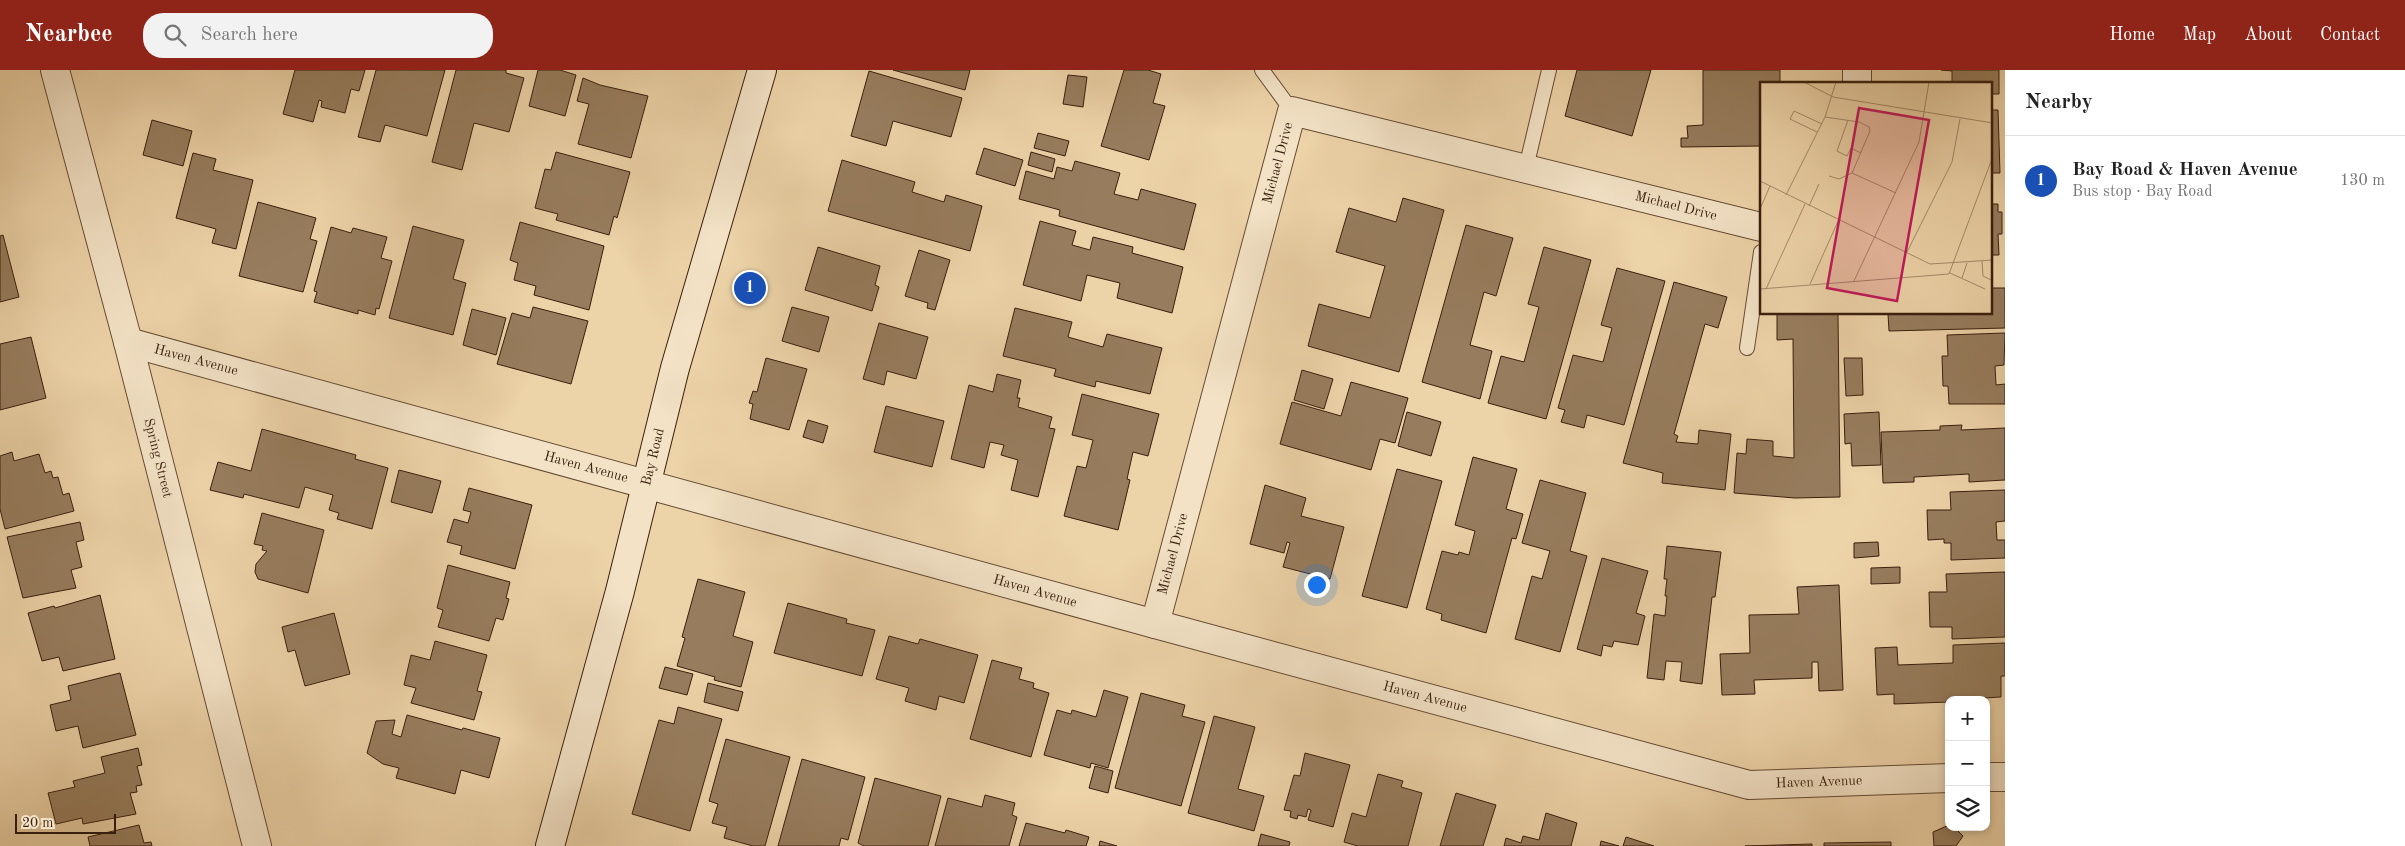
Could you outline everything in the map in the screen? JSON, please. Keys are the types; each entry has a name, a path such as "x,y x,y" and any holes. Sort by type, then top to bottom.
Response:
{"street":[{"name":"Spring Street","path":"55,70 128,342 257,846"},
{"name":"Bay Road","path":"550,846 620,592 675,368 762,70"},
{"name":"Michael Drive","path":"1155,624 1292,111 1760,227"},
{"name":"Haven Avenue","path":"128,342 1749,785 1945,778"},
{"path":"1990,777 2005,776"}],"lane":[{"path":"1262,70 1292,111"},
{"path":"1526,168 1549,70"},
{"path":"1747,348 1760,259"}],"building":[{"path":"295,70 365,70 359,91 351,89 345,113 321,107 322,101 319,100 313,122 283,114"},
{"path":"376,70 445,70 427,136 385,125 380,142 358,137"},
{"path":"456,70 506,70 506,73 524,78 509,132 474,123 462,170 432,162"},
{"path":"538,70 560,70 576,75 565,116 529,106"},
{"path":"893,70 970,70 965,90"},
{"path":"1124,70 1148,70 1161,74 1153,103 1165,106 1149,160 1101,146"},
{"path":"1577,70 1651,70 1632,136 1565,116"},
{"path":"1703,70 1780,70 1780,82 1760,82 1760,146 1681,147 1681,138 1688,138 1687,126 1703,125"},
{"path":"1941,70 1999,70 1999,94 1992,94 1992,82 1952,82 1952,71"},
{"path":"869,71 962,98 951,137 893,121 886,146 851,136"},
{"path":"1068,75 1087,77 1083,107 1063,104"},
{"path":"583,78 600,85 648,96 631,158 578,144 589,104 577,101"},
{"path":"1992,110 1998,110 2000,173 1992,173"},
{"path":"152,120 192,131 183,166 143,155"},
{"path":"1038,133 1069,141 1065,156 1034,148"},
{"path":"984,148 1023,160 1015,186 976,174"},
{"path":"556,152 630,172 617,218 614,216 609,235 556,220 558,214 535,208 545,169 551,170"},
{"path":"1031,152 1055,159 1052,172 1028,165"},
{"path":"193,153 216,159 213,170 253,180 236,249 212,243 216,229 176,218"},
{"path":"842,160 915,182 912,192 944,202 946,195 982,206 970,251 828,211"},
{"path":"1075,161 1120,173 1114,194 1138,200 1141,189 1196,204 1184,250 1059,216 1060,210 1019,199 1026,171 1054,179 1057,167 1072,171"},
{"path":"1403,198 1444,210 1399,372 1308,346 1319,304 1370,318 1385,266 1336,252 1349,208 1396,222"},
{"path":"258,202 316,218 310,239 317,241 303,292 239,276"},
{"path":"1992,204 1998,204 1998,212 2002,212 2002,234 1998,234 1999,255 1992,255"},
{"path":"1040,221 1076,231 1072,245 1090,250 1093,237 1133,247 1132,253 1183,267 1172,313 1117,298 1120,283 1087,275 1081,301 1023,285"},
{"path":"520,222 604,246 589,310 534,295 536,286 514,280 518,263 510,260"},
{"path":"1466,225 1513,238 1496,296 1484,292 1470,345 1492,351 1480,399 1422,382"},
{"path":"413,226 464,240 453,279 466,283 453,335 389,318"},
{"path":"331,227 351,233 353,228 387,237 381,258 392,261 379,309 376,308 375,315 358,310 358,314 314,302 317,292 314,291"},
{"path":"3,235 19,297 0,302 0,236"},
{"path":"818,247 880,266 875,285 879,287 872,311 805,290"},
{"path":"1544,247 1591,260 1546,419 1488,403 1501,356 1524,362 1539,307 1528,304"},
{"path":"919,250 950,260 935,310 927,308 928,303 905,296"},
{"path":"1617,268 1665,281 1624,425 1587,415 1584,428 1561,422 1565,410 1558,408 1573,355 1603,362 1612,328 1601,325"},
{"path":"1674,282 1727,297 1718,328 1705,324 1674,434 1678,436 1676,442 1698,444 1699,430 1731,434 1725,490 1662,483 1663,473 1623,463"},
{"path":"1992,288 2005,288 2005,328 1889,331 1888,315 1992,315"},
{"path":"533,307 588,321 571,384 497,364 512,313 530,318"},
{"path":"792,307 829,317 819,352 782,341"},
{"path":"1015,308 1072,322 1068,337 1103,347 1107,334 1162,348 1150,394 1096,381 1095,387 1054,376 1056,369 1003,356"},
{"path":"472,309 506,318 496,355 463,345"},
{"path":"1777,315 1838,315 1840,497 1795,498 1734,493 1737,453 1746,454 1747,439 1773,441 1773,456 1794,458 1793,339 1777,340"},
{"path":"879,323 928,337 916,379 887,371 884,385 863,379"},
{"path":"2005,333 2004,365 1995,366 1996,385 2005,384 2005,404 1949,404 1948,386 1943,386 1942,356 1948,356 1947,335"},
{"path":"31,337 46,398 0,410 0,344"},
{"path":"766,358 807,369 789,430 750,419 753,404 749,403 753,391 757,392"},
{"path":"1844,358 1862,358 1863,395 1846,396"},
{"path":"1302,370 1333,379 1324,409 1294,400"},
{"path":"997,374 1021,380 1017,398 1020,398 1018,407 1052,417 1049,428 1055,429 1038,497 1011,490 1018,460 1001,455 1004,445 990,442 984,468 951,459 969,385 993,392"},
{"path":"1351,382 1408,398 1395,443 1380,439 1371,470 1280,444 1292,402 1341,416"},
{"path":"1082,394 1159,414 1148,456 1133,452 1127,479 1130,480 1118,530 1064,516 1077,466 1086,468 1093,440 1072,435"},
{"path":"886,406 944,421 932,467 874,452"},
{"path":"1407,412 1441,422 1431,456 1398,446"},
{"path":"1879,412 1881,465 1852,466 1851,443 1845,444 1844,414"},
{"path":"808,420 828,426 823,443 803,437"},
{"path":"1962,425 1961,430 2005,428 2005,480 1969,482 1969,474 1914,477 1914,482 1883,483 1881,432 1940,430 1940,426"},
{"path":"262,429 356,455 355,459 388,468 372,529 337,519 339,513 329,510 333,495 305,487 299,508 244,494 243,498 210,490 218,462 251,471"},
{"path":"12,452 14,461 39,454 45,473 51,471 53,478 58,477 63,495 69,493 74,511 5,529 0,509 0,456"},
{"path":"1473,457 1517,469 1506,509 1523,514 1516,539 1512,538 1486,633 1441,620 1442,614 1426,609 1442,551 1458,555 1459,552 1469,555 1475,531 1455,525"},
{"path":"1397,469 1442,481 1407,608 1362,596"},
{"path":"399,470 441,481 432,513 391,502"},
{"path":"1540,480 1586,493 1570,551 1587,556 1560,652 1515,639 1532,576 1542,579 1550,551 1522,543"},
{"path":"1265,485 1306,498 1301,516 1344,527 1330,579 1283,567 1290,543 1287,542 1284,553 1250,544"},
{"path":"469,488 532,505 515,569 460,554 462,546 447,542 454,519 468,523 471,512 463,510"},
{"path":"2005,490 2005,521 1996,522 1997,540 2005,540 2005,558 1951,560 1951,543 1944,543 1944,539 1928,540 1927,510 1951,510 1950,492"},
{"path":"262,513 324,530 308,593 258,579 255,572 256,564 267,551 262,550 263,546 254,544"},
{"path":"80,522 84,540 76,542 82,567 71,570 76,588 23,598 7,537"},
{"path":"1878,542 1879,556 1854,558 1854,543"},
{"path":"1667,546 1721,552 1715,597 1712,597 1702,684 1680,681 1682,662 1666,661 1664,680 1647,678 1654,614 1665,616 1667,579 1664,579"},
{"path":"1602,558 1648,571 1636,613 1645,616 1638,645 1614,641 1612,647 1603,645 1601,656 1577,649"},
{"path":"448,565 510,582 506,598 509,599 503,620 496,618 489,641 438,627 443,610 437,608"},
{"path":"1900,567 1900,583 1871,584 1871,568"},
{"path":"2005,572 2005,637 1952,639 1952,627 1930,627 1929,592 1947,592 1946,574"},
{"path":"698,579 745,592 733,636 753,642 741,687 714,680 715,677 677,666 685,638 682,637"},
{"path":"1839,585 1843,690 1819,691 1818,662 1812,662 1812,678 1754,680 1755,694 1722,695 1720,654 1750,653 1749,615 1799,614 1797,587"},
{"path":"100,595 115,659 63,671 59,657 42,661 28,613 54,606 55,608"},
{"path":"788,603 847,619 846,623 875,630 862,676 774,653"},
{"path":"334,613 350,674 305,686 295,650 288,652 282,627"},
{"path":"889,636 918,644 920,639 978,655 964,703 939,696 936,710 905,701 909,688 876,679"},
{"path":"435,641 487,655 477,691 482,692 474,720 411,703 416,688 404,685 411,655 430,660"},
{"path":"2005,643 2005,676 2001,676 2001,697 1945,696 1945,702 1894,704 1894,694 1877,695 1875,648 1897,647 1898,665 1953,663 1953,645"},
{"path":"992,660 1022,668 1019,679 1034,683 1033,688 1049,693 1031,757 970,739"},
{"path":"665,667 693,674 687,695 659,688"},
{"path":"120,673 136,735 83,748 78,726 56,731 50,705 71,700 68,686"},
{"path":"708,683 743,692 738,711 704,702"},
{"path":"1104,690 1128,697 1108,768 1091,763 1090,768 1044,755 1057,710 1071,714 1072,710 1096,717"},
{"path":"1141,693 1185,705 1182,716 1205,722 1181,806 1115,788"},
{"path":"678,707 722,719 690,831 632,814 659,720 674,724"},
{"path":"407,715 500,738 489,778 461,770 455,794 396,778 399,768 383,764 367,753 376,721 395,720 392,734 401,737"},
{"path":"1214,716 1255,727 1238,789 1264,796 1254,831 1188,813"},
{"path":"726,739 790,757 765,846 753,846 724,838 727,827 712,823 718,804 709,801"},
{"path":"138,748 142,765 137,766 142,785 136,786 137,792 130,793 136,814 83,824 82,818 56,824 48,793 75,787 73,781 105,773 101,757"},
{"path":"1305,753 1350,765 1333,827 1308,820 1311,810 1308,809 1306,817 1298,815 1297,819 1290,817 1291,811 1284,810 1294,775 1300,776"},
{"path":"802,759 865,777 848,840 841,838 839,846 778,846"},
{"path":"1095,766 1113,771 1108,793 1089,788"},
{"path":"1378,774 1403,781 1401,787 1422,793 1408,846 1358,846 1344,842 1352,813 1366,817"},
{"path":"875,778 941,796 928,846 864,846 858,843"},
{"path":"1456,793 1496,805 1483,846 1440,846"},
{"path":"985,795 1015,803 1012,815 1017,817 1009,846 935,846 948,798 982,807"},
{"path":"1546,813 1577,823 1571,846 1504,846 1506,838 1521,843 1523,836 1539,840"},
{"path":"1026,823 1065,833 1066,830 1089,837 1086,846 1019,846"},
{"path":"139,825 144,843 151,842 152,846 90,846 88,837"},
{"path":"1945,827 1945,831 1958,831 1963,836 1956,846 1934,846 1933,832"},
{"path":"1261,834 1290,842 1289,846 1258,846"},
{"path":"1626,837 1654,846 1623,846"},
{"path":"1100,841 1117,846 1099,846"},
{"path":"1601,841 1619,846 1600,846"},
{"path":"1891,842 1891,846 1824,846 1824,843"},
{"path":"1812,844 1812,846 1745,846"}],"place":[{"name":"Bay Road & Haven Avenue","path":"750,288"}]}
